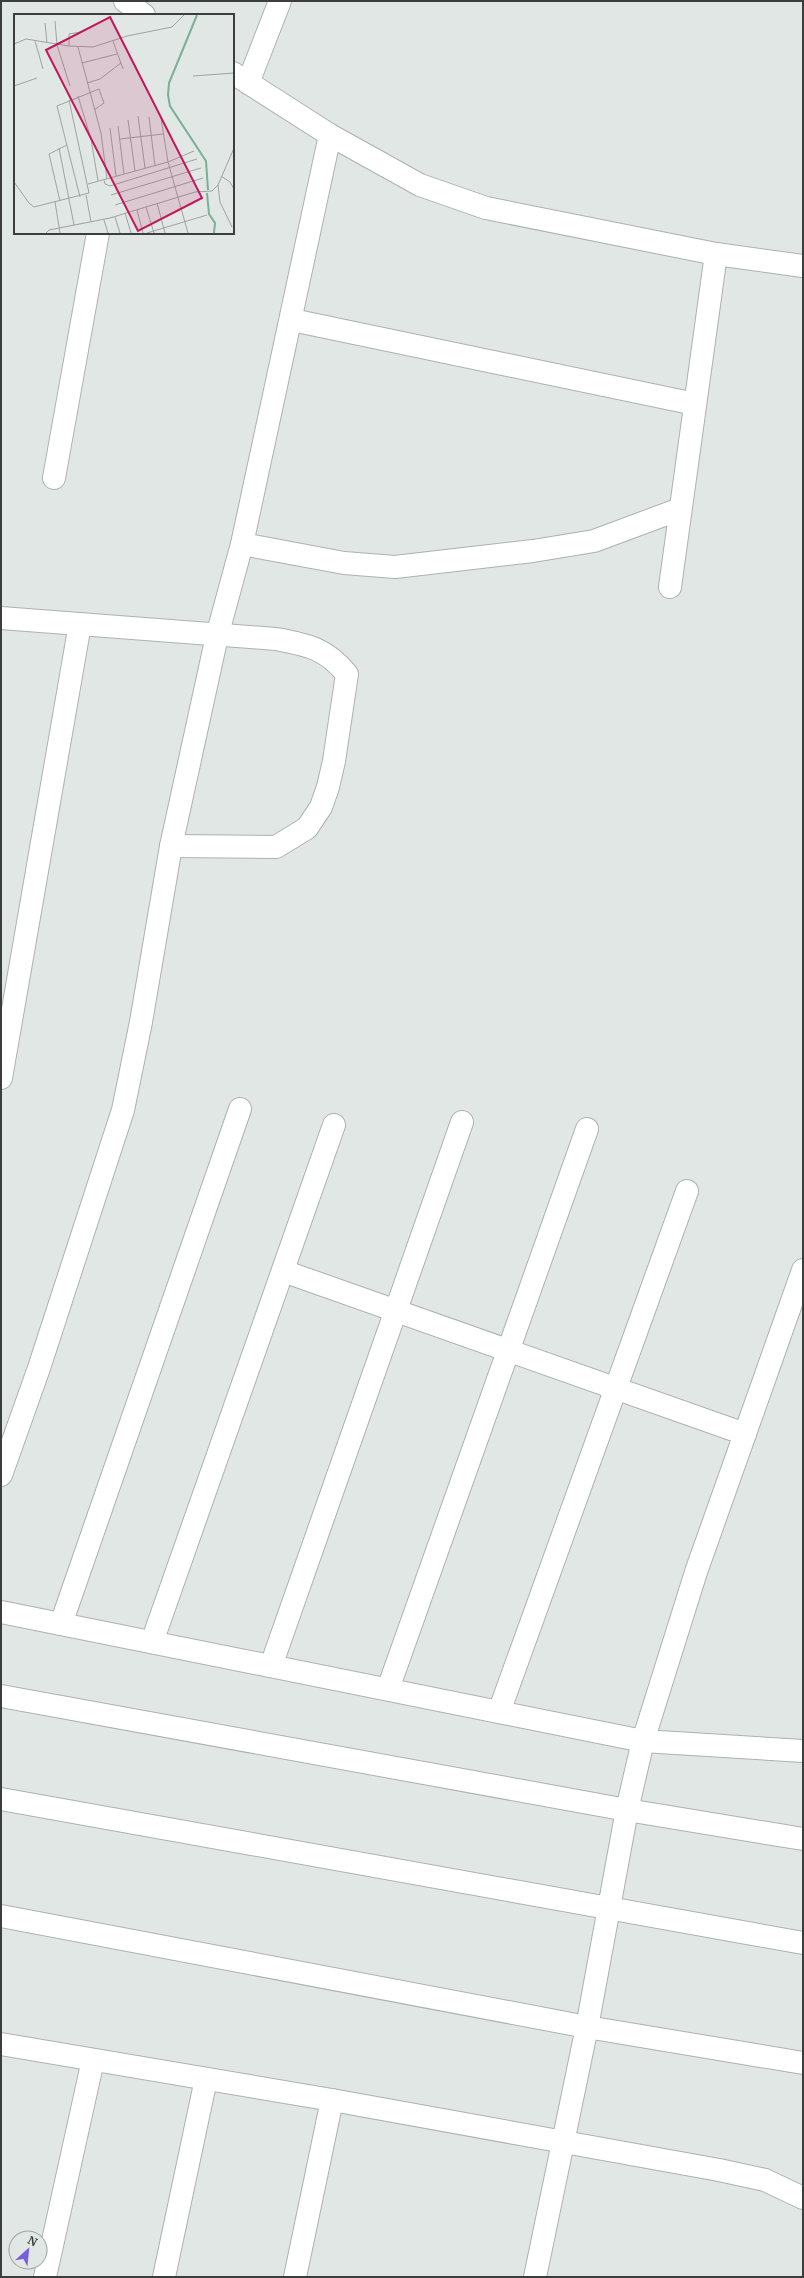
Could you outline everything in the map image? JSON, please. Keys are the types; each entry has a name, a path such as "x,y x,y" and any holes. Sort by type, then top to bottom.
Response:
{"street":[{"path":"280,1 240,78 330,135 420,185 486,208 716,254 803,266"},
{"path":"1,1475 39,1368 123,1110 141,1022 171,846 217,636 242,544 292,320 330,135"},
{"path":"54,478 98,234"},
{"path":"670,587 716,254"},
{"path":"292,320 695,404"},
{"path":"242,544 344,563 395,567 533,551 594,541 680,509"},
{"path":"1,618 217,636 276,639 308,645 334,658 347,674 334,761 321,808 307,828 276,847 171,846"},
{"path":"1,1078 80,624"},
{"path":"61,1624 240,1109"},
{"path":"271,1666 462,1122"},
{"path":"152,1642 334,1125"},
{"path":"388,1690 587,1129"},
{"path":"499,1712 687,1191"},
{"path":"535,2277 587,2026 627,1810 643,1741 696,1572 803,1270"},
{"path":"282,1271 745,1434"},
{"path":"1,1612 643,1741 803,1751"},
{"path":"1,1696 627,1810 803,1839"},
{"path":"1,1799 610,1907 803,1943"},
{"path":"1,1916 587,2026 803,2062"},
{"path":"1,2044 563,2141 765,2180 803,2198"},
{"path":"45,2277 92,2060"},
{"path":"164,2277 206,2079"},
{"path":"295,2277 332,2100"}]}
